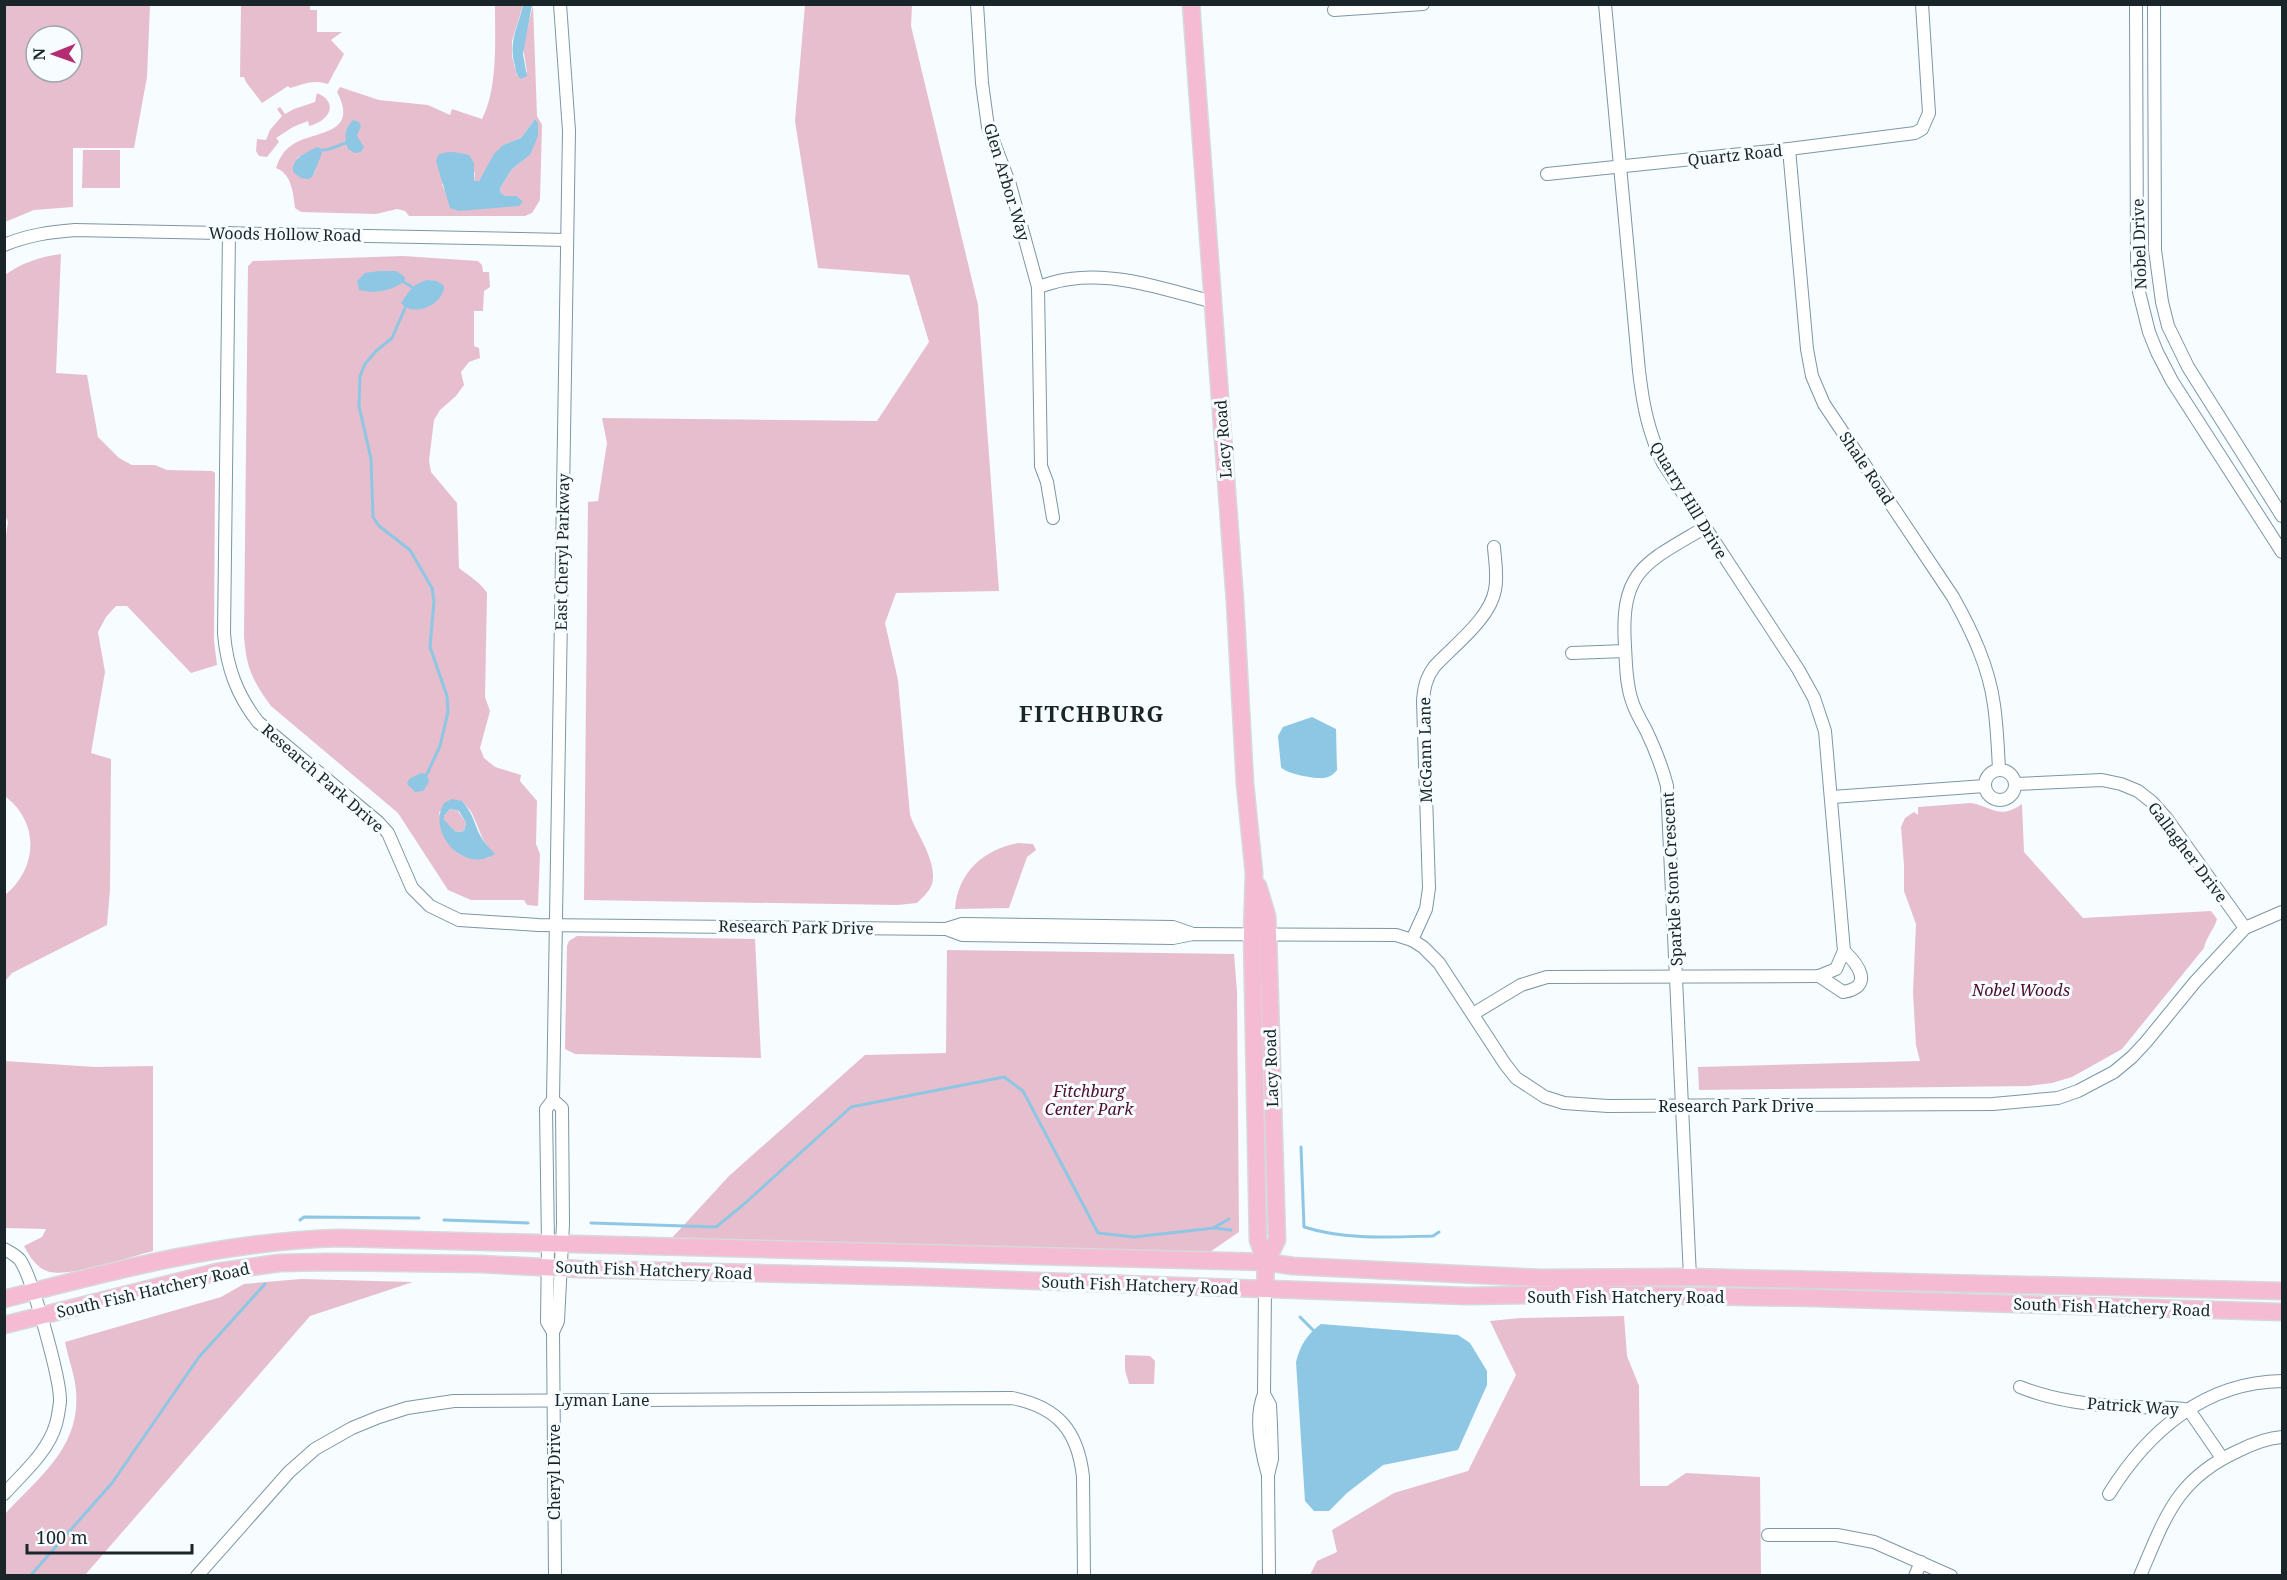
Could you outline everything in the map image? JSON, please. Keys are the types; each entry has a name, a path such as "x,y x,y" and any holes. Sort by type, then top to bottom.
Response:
{"main road":[{"name":"Lacy Road","path":"1191,4 1235,601 1245,784 1260,934 1277,1240 1266,1263 1265,1289"},
{"name":"South Fish Hatchery Road","path":"4,1299 207,1250 340,1238 1266,1263 1541,1278 1690,1277 2283,1291"},
{"name":"South Fish Hatchery Road","path":"4,1325 217,1272 279,1263 481,1264 1467,1296 1575,1294 1879,1299 2283,1312"}],"street":[{"name":"East Cheryl Parkway","path":"554,1267 562,1108 554,1100 555,925 569,131 560,4"},
{"name":"Glen Arbor Way","path":"977,4 982,83 988,127 1010,185 1038,287 1041,466 1047,482 1053,518"},
{"path":"1334,10 1423,4"},
{"name":"Quarry Hill Drive","path":"1605,4 1642,401 1650,434 1662,463 1798,669 1814,698 1825,731 1844,951 1836,969 1819,976"},
{"name":"Quartz Road","path":"1547,174 1907,136 1922,129 1929,113 1922,4"},
{"name":"Nobel Drive","path":"2136,4 2137,259 2139,292 2149,332 2172,381 2283,552"},
{"name":"Nobel Drive","path":"2154,4 2155,250 2162,302 2174,342 2188,367 2283,516"},
{"name":"Shale Road","path":"1789,149 1807,349 1812,376 1824,404 1953,597 1966,621 1987,672 1994,704 1999,770"},
{"name":"Woods Hollow Road","path":"4,245 24,236 75,230 567,240"},
{"name":"Research Park Drive","path":"229,233 225,634 228,664 234,684 258,722 378,822 388,833 412,888 430,906 459,920 555,925 946,930 962,924 1140,926 1173,927 1193,934 1383,934 1412,940 1423,947 1439,963 1505,1065 1528,1088 1545,1097 1583,1106 1993,1104 2058,1098 2094,1084 2114,1072 2132,1057 2195,982 2245,928 2283,912"},
{"path":"1038,287 1070,279 1099,278 1152,286 1212,302"},
{"name":"Sparkle Stone Crescent","path":"1690,1277 1667,786 1662,765 1632,703 1625,651 1624,609 1630,588 1641,570 1666,549 1704,528"},
{"name":"McGann Lane","path":"1412,940 1426,909 1429,888 1424,689 1427,676 1482,618 1492,600 1496,585 1494,547"},
{"path":"1572,653 1625,651"},
{"path":"1999,770 2009,772 2016,784 2012,794 2004,800 1989,795 1985,786 1988,776 1999,770"},
{"name":"Gallagher Drive","path":"2016,784 2102,780 2138,791 2152,802 2167,819 2245,928"},
{"path":"1832,797 1985,786"},
{"path":"1473,1014 1521,984 1547,977 1819,976 1843,992 1852,991 1861,979 1860,969 1844,951"},
{"path":"4,1250 20,1260 33,1292 48,1342 60,1400 57,1423 44,1450 4,1494"},
{"name":"Cheryl Drive","path":"554,1267 547,1322 553,1332 555,1575"},
{"name":"Lacy Road","path":"1265,1289 1264,1394 1270,1405 1272,1459 1268,1476 1269,1575"},
{"path":"2109,1494 2127,1465 2142,1447 2167,1424 2216,1394 2237,1386 2259,1382 2283,1382"},
{"name":"Patrick Way","path":"2020,1387 2061,1400 2189,1410 2222,1458"},
{"name":"Lyman Lane","path":"197,1575 290,1472 315,1449 352,1428 407,1408 454,1401 1012,1398 1044,1408 1065,1425 1074,1440 1082,1462 1084,1575"},
{"path":"2140,1575 2168,1512 2194,1478 2222,1458 2253,1444 2283,1437"},
{"path":"1768,1535 1836,1535 1865,1540 1951,1575"},
{"path":"1915,1575 1921,1562"}],"green space":[{"path":"5,4 150,5 147,77 134,148 73,148 73,207 34,210 5,222"},
{"path":"241,5 310,5 310,10 317,10 317,32 342,32 331,40 344,54 328,84 313,82 290,88 288,86 262,103 244,77 240,77"},
{"path":"495,5 523,5 512,41 512,56 517,76 527,72 523,47 533,5 537,116 542,125 540,200 532,213 525,216 409,216 405,211 397,209 376,214 301,212 295,208 289,179 276,168 277,165 284,152 292,145 339,124 343,117 343,106 337,92 340,87 379,100 428,105 450,115 452,109 482,119 493,79","holes":["535,119 530,155 512,169 500,188 501,193 505,196 517,196 522,202 447,196 442,184 475,172 474,181 479,181 503,145 521,138","317,148 316,169 313,176 297,158"]},
{"path":"805,5 912,5 911,26 978,305 999,591 896,593 885,623 898,680 910,815 930,858 932,884 928,892 917,903 897,905 584,900 588,502 598,501 607,443 602,418 877,421 929,342 909,275 818,268 795,121"},
{"path":"317,93 324,97 330,107 326,116 316,124 309,126 308,121 293,127 276,138 279,142 267,157 259,156 256,151 257,139 266,140 270,130 282,116 277,109 280,107 285,114 315,102"},
{"path":"83,150 120,150 120,188 82,188"},
{"path":"61,254 56,373 87,375 98,437 119,458 132,465 155,465 167,470 212,471 215,473 214,641 217,665 191,673 127,606 116,606 106,617 98,632 105,672 91,753 111,759 110,890 107,925 12,973 5,981 5,895 21,877 29,855 30,843 25,820 17,807 4,795 6,743 4,734 4,548 8,522 4,513 5,275 31,261"},
{"path":"403,256 478,261 482,265 483,272 489,272 490,287 484,291 483,311 474,311 474,346 479,348 480,358 469,362 461,372 464,385 456,396 440,410 434,420 429,461 431,472 457,503 459,568 478,582 487,593 485,697 490,711 480,748 484,758 495,767 521,775 520,781 537,801 536,844 540,854 538,906 527,905 524,900 471,900 448,890 398,813 271,706 251,673 246,656 244,635 248,266 253,261","holes":["462,801 472,813 483,839 491,850 489,858 476,859 459,854 445,833 439,812"]},
{"name":"Nobel Woods","path":"1971,803 2002,812 2022,804 2024,852 2083,918 2211,911 2217,919 2204,948 2122,1049 2072,1077 2029,1086 1699,1090 1698,1067 1920,1061 1916,1045 1913,992 1916,924 1904,891 1901,827 1905,818 1914,812 1918,815 1918,807"},
{"path":"450,809 458,811 466,823 464,831 456,832 443,820"},
{"path":"1018,843 1033,844 1036,850 1027,857 1009,908 955,909 961,884 974,865 994,851"},
{"path":"577,936 755,939 761,1058 575,1054 565,1049 567,946 569,941"},
{"name":"Fitchburg Center Park","path":"947,950 1234,954 1237,991 1239,1232 1207,1254 671,1239 729,1176 865,1055 946,1053"},
{"path":"5,1061 95,1067 153,1066 153,1251 72,1272 50,1272 31,1258 24,1246 42,1237 46,1229 5,1228"},
{"path":"301,1279 413,1282 310,1316 85,1575 5,1575 5,1514 44,1474 65,1445 72,1429 76,1411 76,1391 65,1342 221,1297 244,1284"},
{"path":"1624,1316 1627,1356 1639,1386 1640,1486 1667,1486 1686,1473 1760,1477 1761,1575 1310,1575 1317,1561 1337,1552 1332,1530 1394,1493 1468,1471 1516,1375 1490,1321 1520,1318"},
{"path":"1125,1355 1150,1356 1155,1361 1154,1384 1129,1384 1125,1370"}],"water":[{"path":"523,5 532,5 523,54 527,76 521,79 516,72 513,49 514,35"},
{"path":"535,119 538,123 538,136 530,155 512,169 500,188 501,193 505,196 517,196 523,202 519,206 459,211 450,208 436,161 438,155 453,152 469,155 474,163 474,181 479,181 494,154 503,145 521,138"},
{"path":"353,120 359,122 361,126 357,136 364,147 361,152 355,153 348,149 345,137 346,130"},
{"path":"317,147 322,153 313,176 309,179 301,178 293,172 297,159"},
{"path":"396,271 405,277 404,282 383,291 359,290 357,281 365,273"},
{"path":"427,280 437,281 444,286 443,293 434,304 413,309 401,303 412,288"},
{"path":"1312,717 1336,729 1337,770 1324,778 1294,774 1281,767 1278,736 1283,727"},
{"path":"421,773 427,774 429,782 423,791 415,792 407,784 409,779"},
{"path":"452,799 462,801 485,843 495,854 483,859 472,859 452,848 444,838 440,827 440,815 444,803","holes":["450,809 459,811 466,823 464,831 456,832 444,820 444,816"]},
{"path":"1321,1324 1458,1335 1470,1343 1487,1371 1487,1385 1458,1450 1383,1465 1347,1493 1329,1511 1314,1511 1305,1501 1296,1362 1305,1341"}],"waterway":[{"path":"322,150 346,143"},
{"path":"404,282 412,287"},
{"path":"405,308 392,338 365,364 360,376 359,406 371,459 373,517 379,526 410,550 432,588 434,601 430,647 447,696 448,712 440,746 427,774"},
{"path":"591,1223 716,1227 851,1107 1004,1077 1023,1091 1098,1233 1134,1237 1214,1228 1231,1230"},
{"path":"1301,1147 1304,1227 1335,1234 1368,1237 1433,1236 1439,1232"},
{"path":"300,1220 304,1217 419,1218"},
{"path":"1215,1227 1229,1219"},
{"path":"444,1220 528,1223"},
{"path":"30,1576 112,1483 199,1357 265,1284"},
{"path":"1300,1317 1313,1330"}],"district":[{"name":"FITCHBURG","path":"1092,713"}]}
